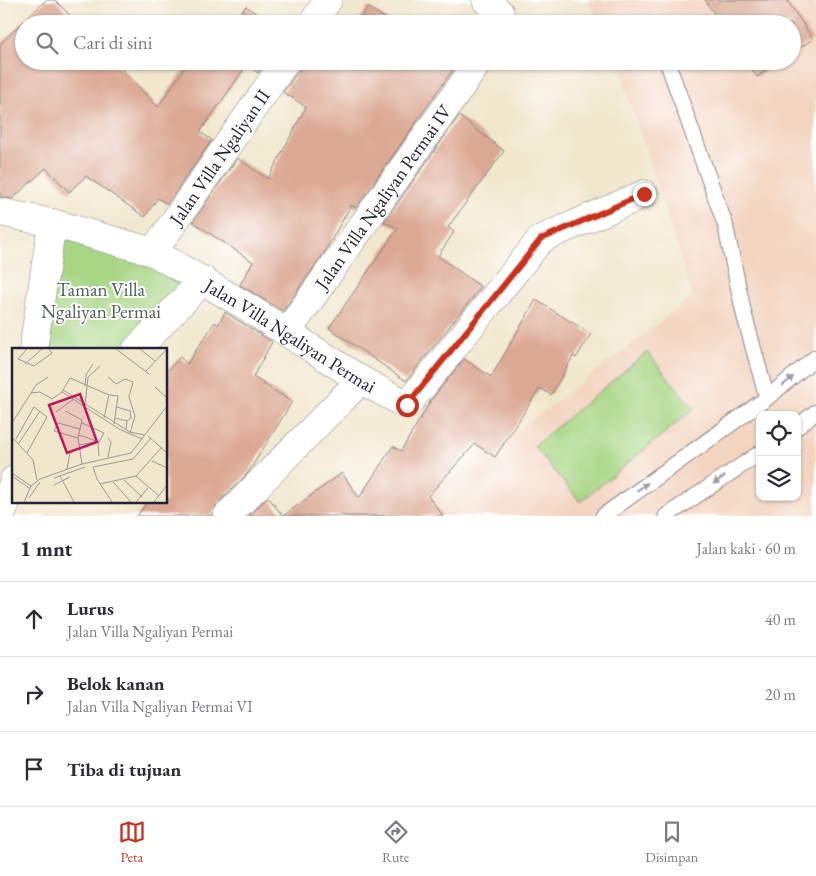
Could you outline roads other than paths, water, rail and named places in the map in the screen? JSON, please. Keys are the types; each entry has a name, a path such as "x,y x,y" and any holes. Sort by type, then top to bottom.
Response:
{"street":[{"path":"318,15 328,0"},
{"path":"486,0 500,15"},
{"name":"Jalan Villa Ngaliyan II","path":"153,252 280,70"},
{"name":"Jalan Villa Ngaliyan Permai IV","path":"287,332 473,70"},
{"name":"Jalan Villa Ngaliyan Permai","path":"0,212 52,224 153,252 203,280 361,380 407,405 541,239 644,194"},
{"path":"33,348 52,224"},
{"path":"138,348 203,280"},
{"path":"227,516 361,380"},
{"path":"1,514 12,485"}],"lane":[{"path":"670,70 725,224 744,314 767,398"},
{"path":"603,516 767,398 816,357"},
{"path":"801,424 816,412"},
{"path":"666,516 756,456"}],"park label":[{"name":"Taman Villa Ngaliyan Permai","path":"101,300"}]}
